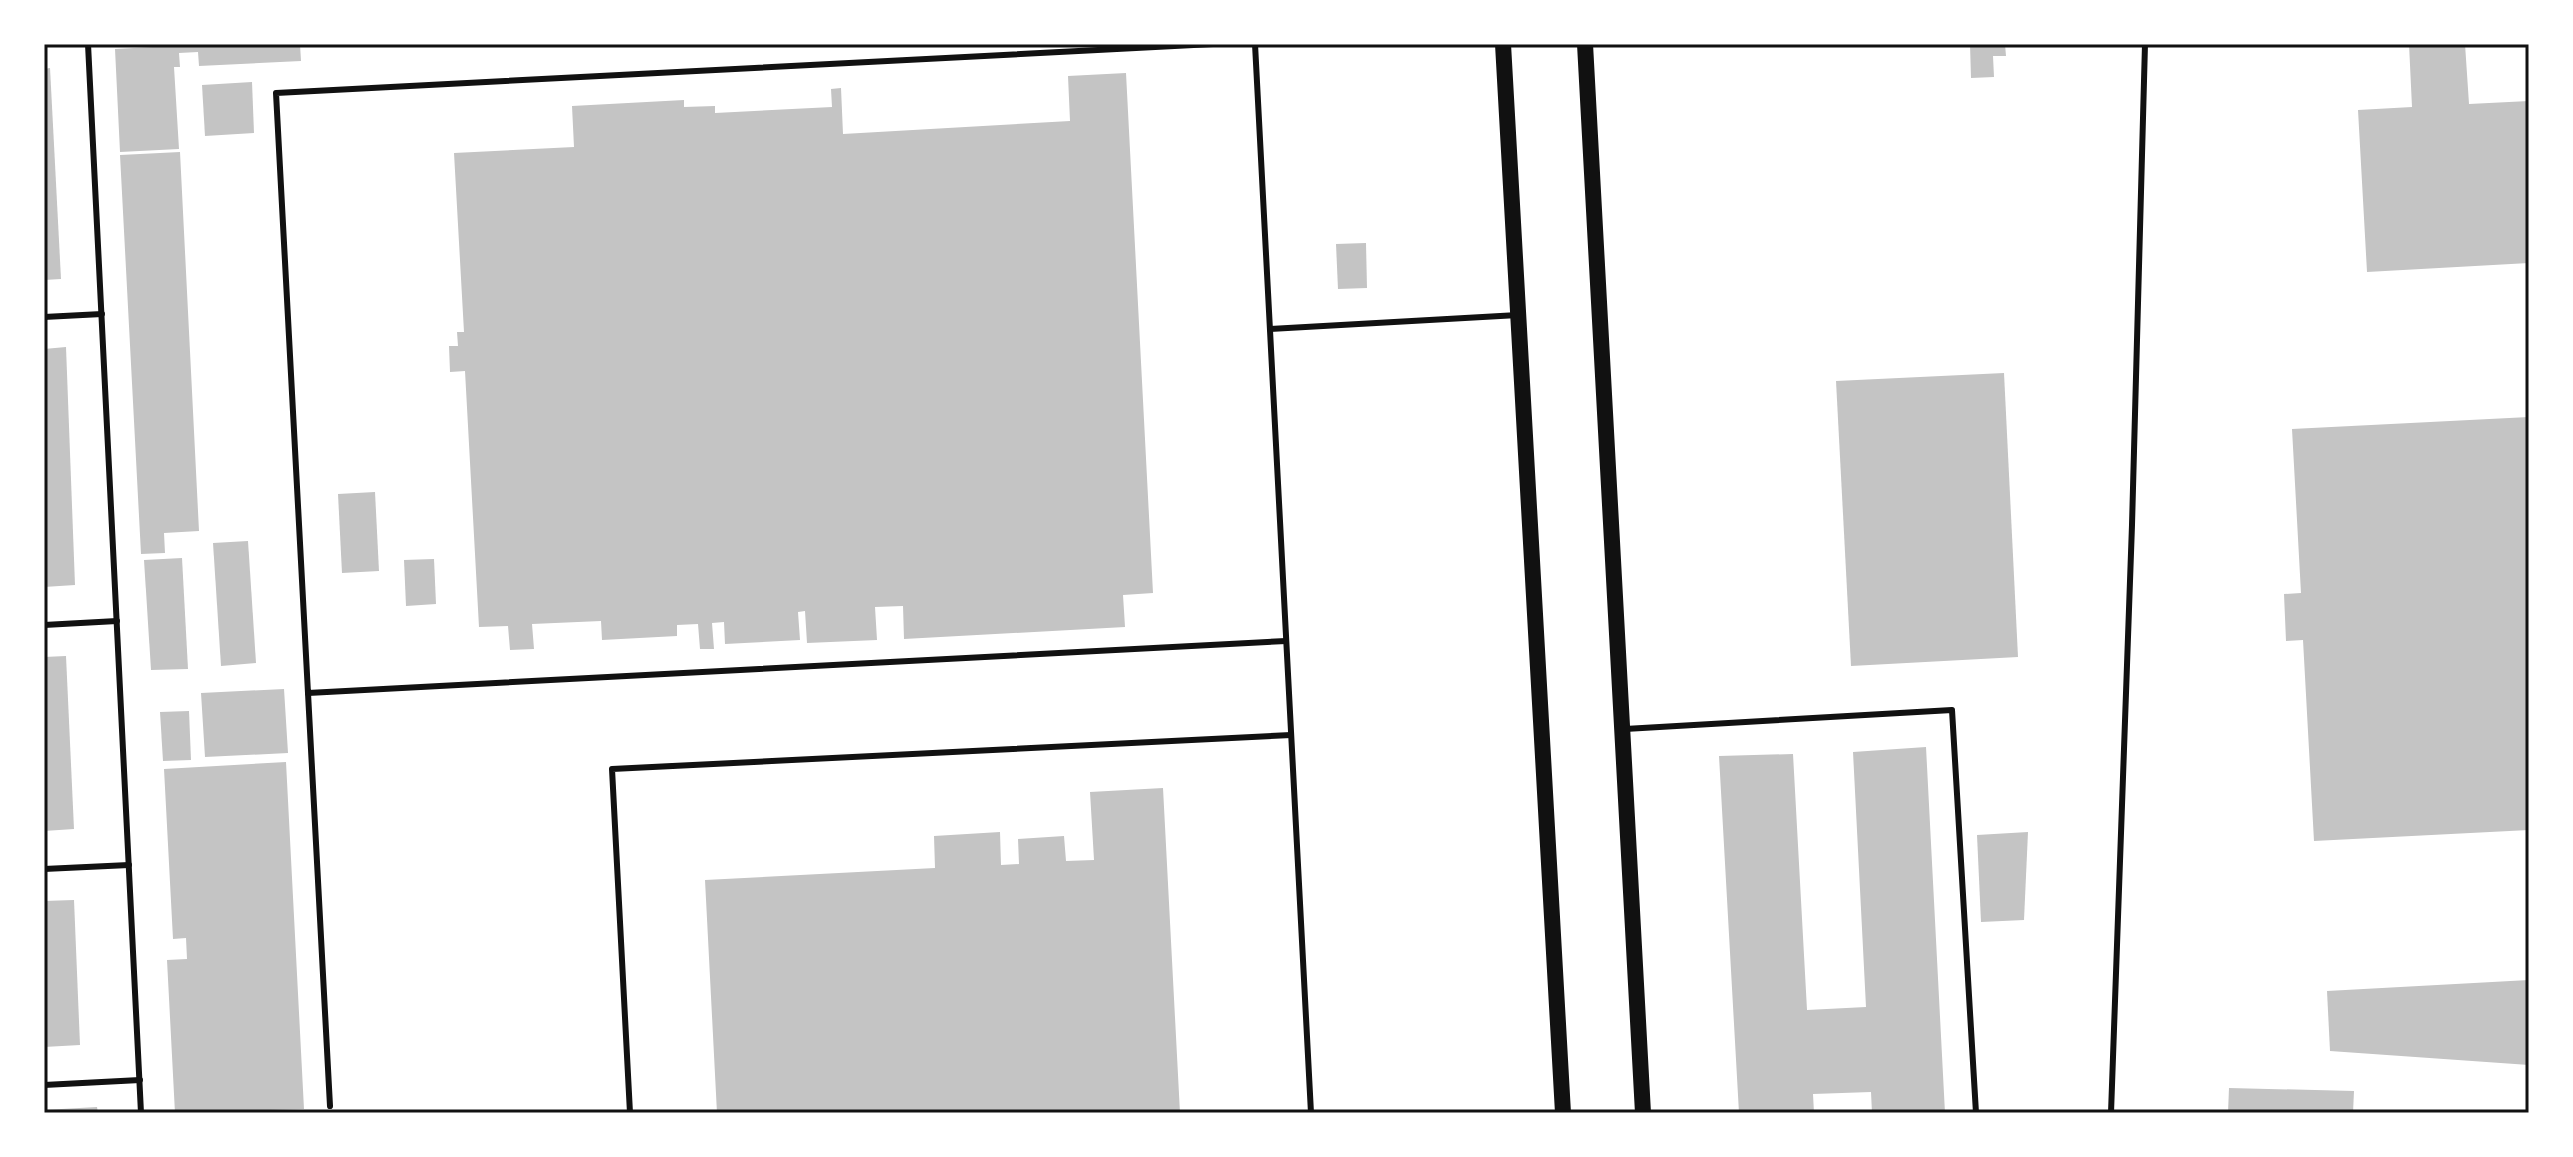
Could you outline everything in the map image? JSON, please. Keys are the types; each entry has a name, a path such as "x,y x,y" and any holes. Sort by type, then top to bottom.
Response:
{"main road":[{"path":"1503,44 1563,1113"},
{"path":"1585,44 1643,1113"}],"lane":[{"path":"88,44 141,1113"},
{"path":"330,1106 276,93 1213,44"},
{"path":"1255,44 1311,1113"},
{"path":"2111,1113 2145,44"},
{"path":"44,317 102,314"},
{"path":"1270,329 1518,315"},
{"path":"44,625 117,621"},
{"path":"308,693 1286,641"},
{"path":"1622,729 1952,710 1976,1113"},
{"path":"630,1113 612,769 1291,735"},
{"path":"44,869 129,865"},
{"path":"44,1085 140,1080"}],"building":[{"path":"172,44 300,44 301,61 199,66 198,52 179,53 180,67 174,67 179,149 120,152 115,49"},
{"path":"1970,44 2005,44 2006,56 1993,56 1994,77 1971,78"},
{"path":"2409,44 2465,44 2469,104 2529,101 2529,263 2367,272 2358,110 2412,107"},
{"path":"50,68 61,279 44,280 44,69"},
{"path":"1126,73 1153,593 1123,595 1125,627 904,639 903,606 875,607 877,640 807,643 805,611 798,612 800,640 725,644 724,622 712,623 714,649 700,649 698,624 677,625 677,636 602,640 601,621 532,624 534,649 510,650 508,626 479,627 465,371 450,372 449,346 458,346 457,332 464,332 454,153 574,147 572,106 684,100 684,107 715,106 715,113 832,107 831,89 841,88 843,134 1070,121 1068,76"},
{"path":"252,82 254,133 205,136 202,85"},
{"path":"180,152 199,531 164,533 165,553 141,554 120,155"},
{"path":"1366,243 1367,288 1338,289 1336,244"},
{"path":"66,347 75,585 44,587 44,349"},
{"path":"2004,373 2018,657 1851,666 1836,381"},
{"path":"2529,417 2529,830 2314,841 2303,640 2286,641 2284,594 2301,593 2292,429"},
{"path":"375,492 379,571 342,573 338,494"},
{"path":"248,541 256,663 221,666 213,543"},
{"path":"182,558 188,669 151,670 144,560"},
{"path":"434,559 436,604 406,606 404,560"},
{"path":"66,656 74,829 44,831 44,657"},
{"path":"284,689 288,753 205,757 201,693"},
{"path":"189,711 191,760 163,761 160,712"},
{"path":"1926,747 1945,1113 1872,1113 1871,1092 1813,1094 1814,1113 1739,1113 1719,756 1793,754 1807,1010 1866,1007 1853,752"},
{"path":"286,762 304,1109 175,1113 167,960 187,959 186,938 173,939 164,769"},
{"path":"1163,788 1180,1113 717,1113 705,880 935,868 934,836 1000,832 1001,865 1019,864 1018,839 1064,836 1066,861 1094,860 1090,792"},
{"path":"2028,832 2024,920 1981,922 1977,835"},
{"path":"74,900 80,1045 44,1047 44,901"},
{"path":"2529,980 2529,1065 2330,1051 2327,991"},
{"path":"2229,1088 2354,1091 2353,1113 2228,1113"},
{"path":"97,1107 98,1113 44,1113 44,1110"}]}
